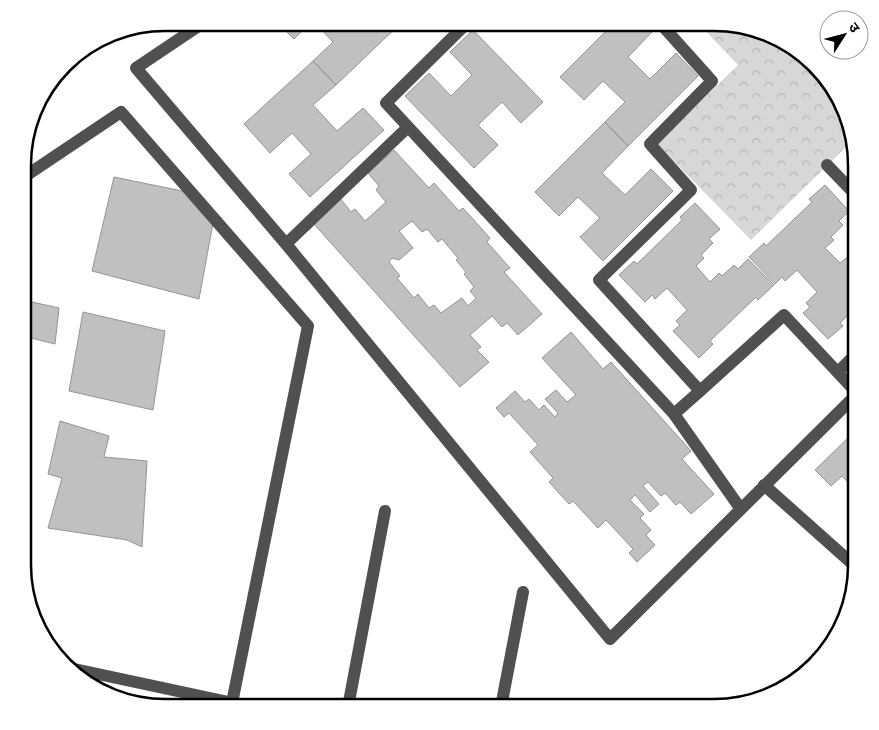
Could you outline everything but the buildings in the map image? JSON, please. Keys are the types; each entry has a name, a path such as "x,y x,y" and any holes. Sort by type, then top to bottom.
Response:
{"street":[{"path":"190,31 136,68 286,244 610,639 848,402"},
{"path":"458,32 386,103 674,414 740,508"},
{"path":"668,32 712,81 650,144 691,190 599,280 700,391"},
{"path":"31,172 121,112 308,326 233,699"},
{"path":"286,244 408,127"},
{"path":"827,165 847,186"},
{"path":"674,414 784,315 848,384"},
{"path":"838,372 848,362"},
{"path":"764,485 848,560"},
{"path":"350,699 385,511"},
{"path":"502,698 523,592"},
{"path":"83,671 213,699"}],"green space":[{"path":"707,32 732,32 757,38 796,59 820,83 834,106 841,122 847,146 751,240 657,144 738,65"}]}
